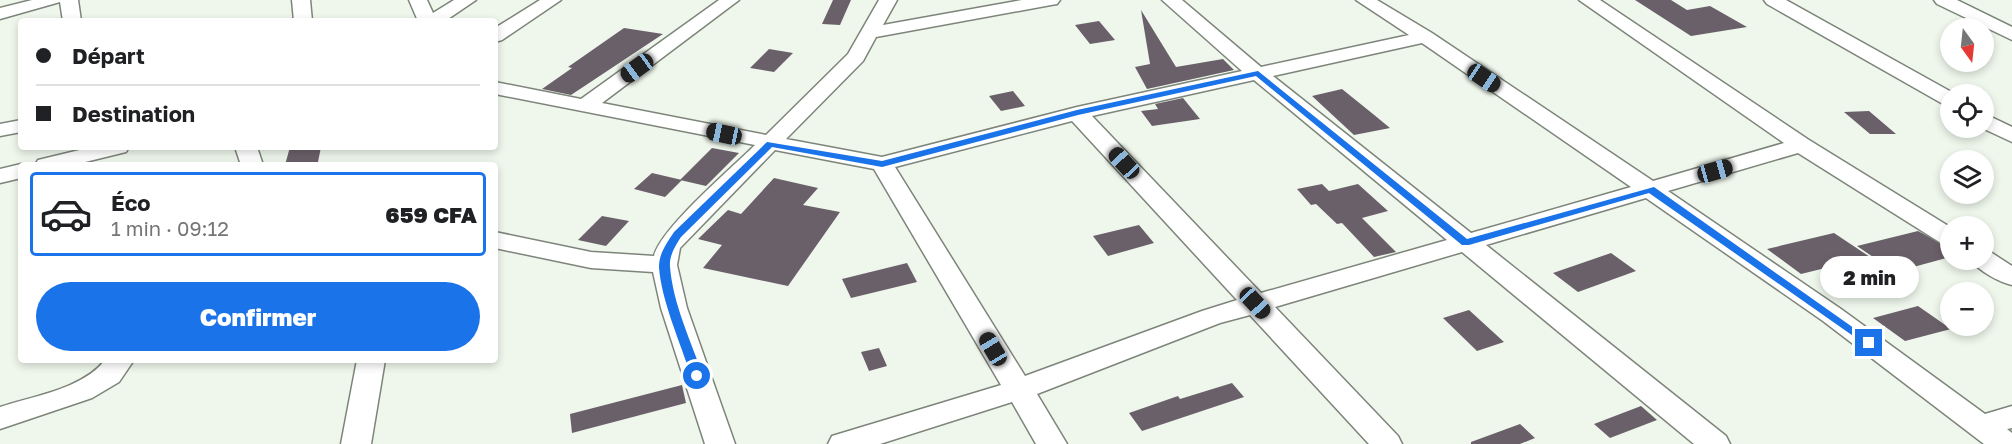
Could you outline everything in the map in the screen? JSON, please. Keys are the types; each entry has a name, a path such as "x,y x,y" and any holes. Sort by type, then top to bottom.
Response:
{"street":[{"path":"0,14 53,0"},
{"path":"69,0 72,18"},
{"path":"301,0 303,18"},
{"path":"418,0 428,18"},
{"path":"435,18 466,0"},
{"path":"498,34 552,0"},
{"path":"720,444 674,308 664,265 668,248 677,235 856,57 888,0"},
{"path":"870,33 1051,0"},
{"path":"1171,0 1465,243 1715,444"},
{"path":"1365,0 1651,189 1832,315 1996,434"},
{"path":"1588,0 1802,145 1940,232"},
{"path":"1773,0 1940,94"},
{"path":"1943,0 2012,34"},
{"path":"586,105 722,1"},
{"path":"498,89 770,144 882,164 1077,113 1425,38"},
{"path":"1077,113 1387,444"},
{"path":"1994,125 2012,136"},
{"path":"0,130 18,127"},
{"path":"843,444 1018,390 1211,317 1255,303 1802,145"},
{"path":"63,162 110,154"},
{"path":"882,164 1052,444"},
{"path":"0,176 18,172"},
{"path":"498,241 591,260 664,265"},
{"path":"1994,266 2012,277"},
{"path":"0,418 82,391 109,375 118,363"},
{"path":"356,444 370,363"}],"building":[{"path":"833,0 851,0 840,25 822,24"},
{"path":"1635,0 1671,0 1687,10 1710,6 1747,27 1691,36"},
{"path":"1141,10 1176,67 1223,59 1234,70 1147,89 1135,67 1150,64"},
{"path":"1099,21 1115,40 1090,44 1075,25"},
{"path":"624,28 663,34 571,95 542,89 572,68 568,67"},
{"path":"769,49 793,53 774,72 750,68"},
{"path":"1342,89 1390,128 1354,135 1312,96"},
{"path":"1013,91 1025,106 1001,111 989,96"},
{"path":"1183,98 1200,119 1152,126 1141,111 1158,109 1155,104"},
{"path":"1869,111 1896,134 1870,134 1844,112"},
{"path":"712,148 739,153 706,186 680,180"},
{"path":"289,150 320,150 318,162 286,162"},
{"path":"652,173 682,180 665,197 634,189"},
{"path":"774,178 818,188 803,205 840,212 788,286 703,268 722,245 698,239 728,210 741,214"},
{"path":"1322,184 1329,191 1358,184 1388,211 1362,218 1396,252 1374,257 1342,223 1337,224 1316,204 1311,205 1297,189"},
{"path":"602,216 629,221 606,246 578,240"},
{"path":"1139,225 1154,243 1108,256 1093,236"},
{"path":"1918,231 1940,243 1940,260 1895,272 1857,246"},
{"path":"1834,233 1870,257 1801,274 1767,249"},
{"path":"1611,253 1636,271 1578,292 1553,273"},
{"path":"907,263 917,282 851,298 842,279"},
{"path":"1918,306 1940,321 1940,332 1905,341 1873,318"},
{"path":"1469,310 1504,342 1477,351 1443,318"},
{"path":"879,348 887,366 869,371 861,352"},
{"path":"1232,383 1244,397 1142,431 1129,413 1178,396 1180,399"},
{"path":"682,385 686,403 572,433 570,414"},
{"path":"1641,406 1657,420 1610,438 1594,424"},
{"path":"1520,424 1535,438 1520,444 1471,444 1471,442"}],"route":[{"path":"697,376 674,308 664,265 668,248 677,235 770,144 882,164 905,156 1077,113 1258,74 1465,243 1651,189 1869,343"}]}
